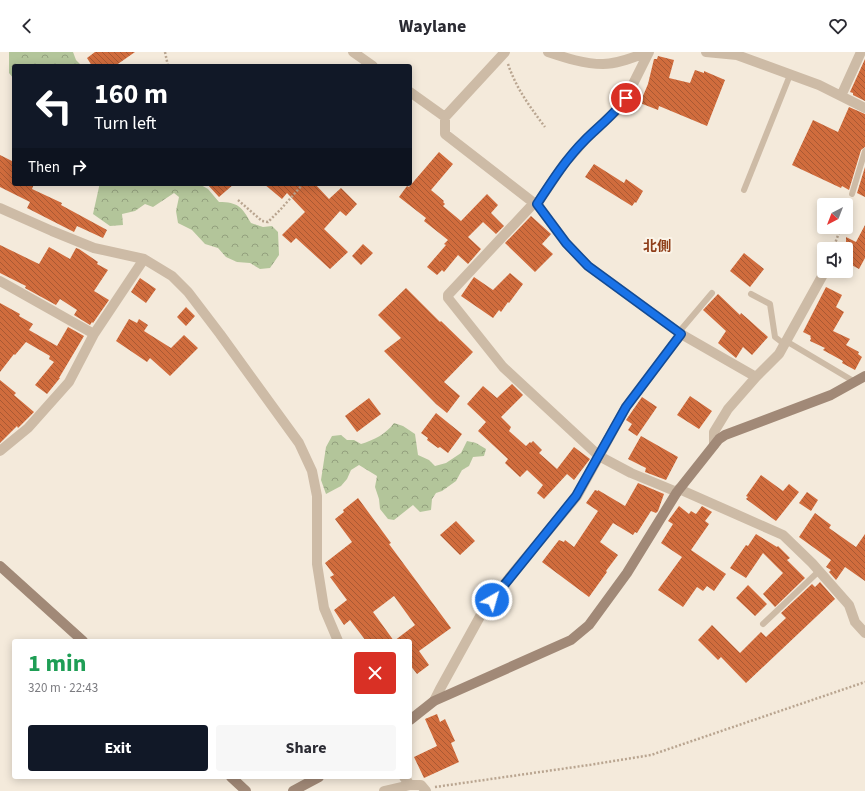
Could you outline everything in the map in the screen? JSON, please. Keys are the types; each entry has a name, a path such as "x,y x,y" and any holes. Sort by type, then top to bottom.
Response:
{"street":[{"path":"353,52 370,64"},
{"path":"505,52 445,116 445,134 536,203 566,243 588,266 680,333 756,377"},
{"path":"548,52 572,60 604,64 620,62 649,52"},
{"path":"649,52 626,98 618,109 586,139 564,164 536,203 448,295 448,298 503,367 599,456 632,473 678,490 783,535 819,571 848,605 855,622 865,632"},
{"path":"706,52 737,56 819,85 865,108"},
{"path":"840,96 861,52"},
{"path":"412,93 445,116"},
{"path":"0,209 52,232 94,248 144,258 172,276 188,292 299,443 312,471 317,496 317,564 324,608 337,639"},
{"path":"0,451 28,428 69,382 94,334 144,258"},
{"path":"714,445 714,432 728,409 756,377 779,354 821,278"},
{"path":"0,281 94,334"},
{"path":"434,702 483,611 576,496 626,407 680,333"},
{"path":"412,718 434,702 571,640 589,626 627,573 678,490 719,438 831,395 865,376"},
{"path":"0,566 81,639"},
{"path":"233,779 246,791"},
{"path":"293,791 315,779"},
{"path":"384,791 407,781 421,785 425,790"}],"lane":[{"path":"744,190 790,75"},
{"path":"852,194 865,151"},
{"path":"680,333 712,293"},
{"path":"751,294 770,304 775,336 855,382"},
{"path":"763,624 819,571"}],"path":[{"path":"165,52 168,64"},
{"path":"505,52 517,86 529,106 545,127"},
{"path":"238,200 262,221 268,222 301,186"},
{"path":"425,790 488,779 651,755 865,682"}],"green space":[{"path":"9,52 73,52 76,60 80,64 12,64 12,77 9,73"},
{"path":"203,186 208,189 219,202 231,203 239,206 251,223 263,227 272,226 278,232 279,255 270,268 260,269 250,263 237,262 226,257 218,248 205,244 192,230 178,223 176,211 179,197 174,193 153,207 145,204 135,211 122,214 123,225 110,226 93,214 99,187"},
{"path":"394,423 403,426 415,434 418,455 429,460 435,466 446,463 461,453 467,441 476,443 486,449 484,456 473,457 469,466 462,470 456,481 442,491 436,493 432,499 431,510 420,512 413,505 394,520 388,519 380,509 379,499 375,487 377,476 359,465 351,470 347,479 341,486 326,494 321,480 326,447 332,436 341,435 347,440 354,440 361,444 371,441 379,436"}],"building":[{"path":"95,52 135,52 118,64 91,64 87,58"},
{"path":"658,56 674,60 669,78 690,83 695,70 704,73 704,71 725,80 707,126 659,106 658,110 640,103 648,84 654,59 657,59"},
{"path":"865,59 865,101 850,92"},
{"path":"849,107 865,114 865,147 861,150 849,190 842,186 841,188 792,165 813,120 838,132"},
{"path":"439,152 453,164 431,190 444,201 443,202 445,204 443,206 461,221 487,194 498,205 491,213 504,226 496,234 483,222 468,237 481,249 468,264 458,255 444,272 442,270 437,275 427,267 446,245 444,244 448,240 424,221 426,218 399,197 407,186 412,186 412,184"},
{"path":"0,155 12,161 12,186 33,186 32,189 62,203 61,205 107,230 103,238 77,226 74,232 27,208 30,202 0,187"},
{"path":"594,164 624,183 626,179 643,191 636,203 635,202 632,206 585,177"},
{"path":"865,167 865,197 857,193"},
{"path":"209,186 232,186 219,197"},
{"path":"266,186 317,186 329,199 341,188 357,204 346,216 340,211 324,229 348,252 330,269 296,238 291,243 282,235 305,212 287,193 282,199"},
{"path":"531,216 551,234 542,244 553,254 535,272 505,243"},
{"path":"865,225 865,258 859,269 853,266 853,242 846,242 846,237 856,242"},
{"path":"363,244 373,253 361,265 352,256"},
{"path":"0,245 39,264 49,247 70,259 76,248 79,249 98,262 97,264 108,270 94,291 109,300 90,325 74,315 77,310 60,299 56,305 25,288 26,286 0,273"},
{"path":"744,253 764,269 750,287 730,271"},
{"path":"510,273 523,284 509,303 508,302 501,312 499,310 493,318 461,296 474,277 493,290"},
{"path":"140,278 156,289 146,303 131,292"},
{"path":"826,287 842,295 836,307 844,312 833,331 850,339 846,345 859,352 858,354 862,357 855,370 842,363 843,361 823,350 825,348 810,341 811,336 803,332"},
{"path":"406,288 473,352 444,382 460,396 447,413 436,404 384,351 401,338 378,315"},
{"path":"718,294 740,315 741,313 768,337 752,355 743,347 736,358 718,343 726,331 703,310"},
{"path":"0,303 20,314 19,316 33,324 29,330 57,346 68,327 84,336 60,378 47,394 35,385 54,362 49,359 50,356 26,342 15,355 14,354 0,372"},
{"path":"186,307 195,316 186,326 177,317"},
{"path":"129,319 137,323 139,319 148,325 144,331 171,348 184,335 198,348 170,376 150,358 147,362 116,341"},
{"path":"0,380 16,393 14,395 34,412 0,443"},
{"path":"512,384 523,395 501,417 511,427 509,431 526,446 533,441 542,450 539,453 557,469 574,447 590,459 574,480 567,474 544,499 537,493 543,485 527,470 520,477 505,463 508,459 478,431 486,422 467,404 483,386 497,398"},
{"path":"690,396 712,411 699,429 677,415"},
{"path":"642,397 657,407 637,436 628,430 632,424 626,420"},
{"path":"369,398 381,414 357,432 345,416"},
{"path":"436,413 462,434 448,453 427,440 428,438 421,433"},
{"path":"641,436 678,457 666,480 645,472 646,468 628,459"},
{"path":"761,475 783,491 789,484 799,492 776,521 746,499 748,497 746,496"},
{"path":"638,483 664,494 658,511 656,513 651,511 637,533 635,532 633,535 613,523 600,542 618,555 589,597 542,562 559,540 564,542 565,540 574,547 598,511 586,503 595,490 598,490 625,506"},
{"path":"807,492 818,500 811,511 799,503"},
{"path":"358,498 391,543 389,544 451,628 419,651 429,665 417,674 412,668 412,639 397,639 415,625 394,596 373,612 393,639 364,639 350,620 344,625 334,610 347,600 330,577 334,575 325,563 352,542 335,519 344,512 343,510"},
{"path":"679,506 689,514 691,511 696,514 702,506 712,512 705,521 709,524 691,550 726,574 714,591 707,586 703,591 697,587 683,607 658,590 682,557 661,543 673,524 668,521"},
{"path":"815,513 831,525 829,528 856,547 865,534 865,581 845,567 836,580 829,572 831,570 826,567 831,560 799,537"},
{"path":"456,521 475,541 460,555 440,535"},
{"path":"756,534 777,547 778,546 790,558 787,560 805,578 775,607 763,594 783,573 763,553 746,578 730,568 746,545 748,546"},
{"path":"820,582 835,599 746,683 721,657 718,660 698,640 712,625 740,653 761,632 766,637 786,618 781,613 812,584 815,587"},
{"path":"748,585 767,604 755,616 736,598"},
{"path":"437,714 440,722 445,719 455,741 451,743 459,762 424,778 414,757 437,746 425,719"}],"district":[{"name":"北側","path":"657,246"}],"route":[{"path":"492,600 576,496 626,407 681,334 588,266 566,243 537,204 564,164 586,139 618,109 626,98"}]}
